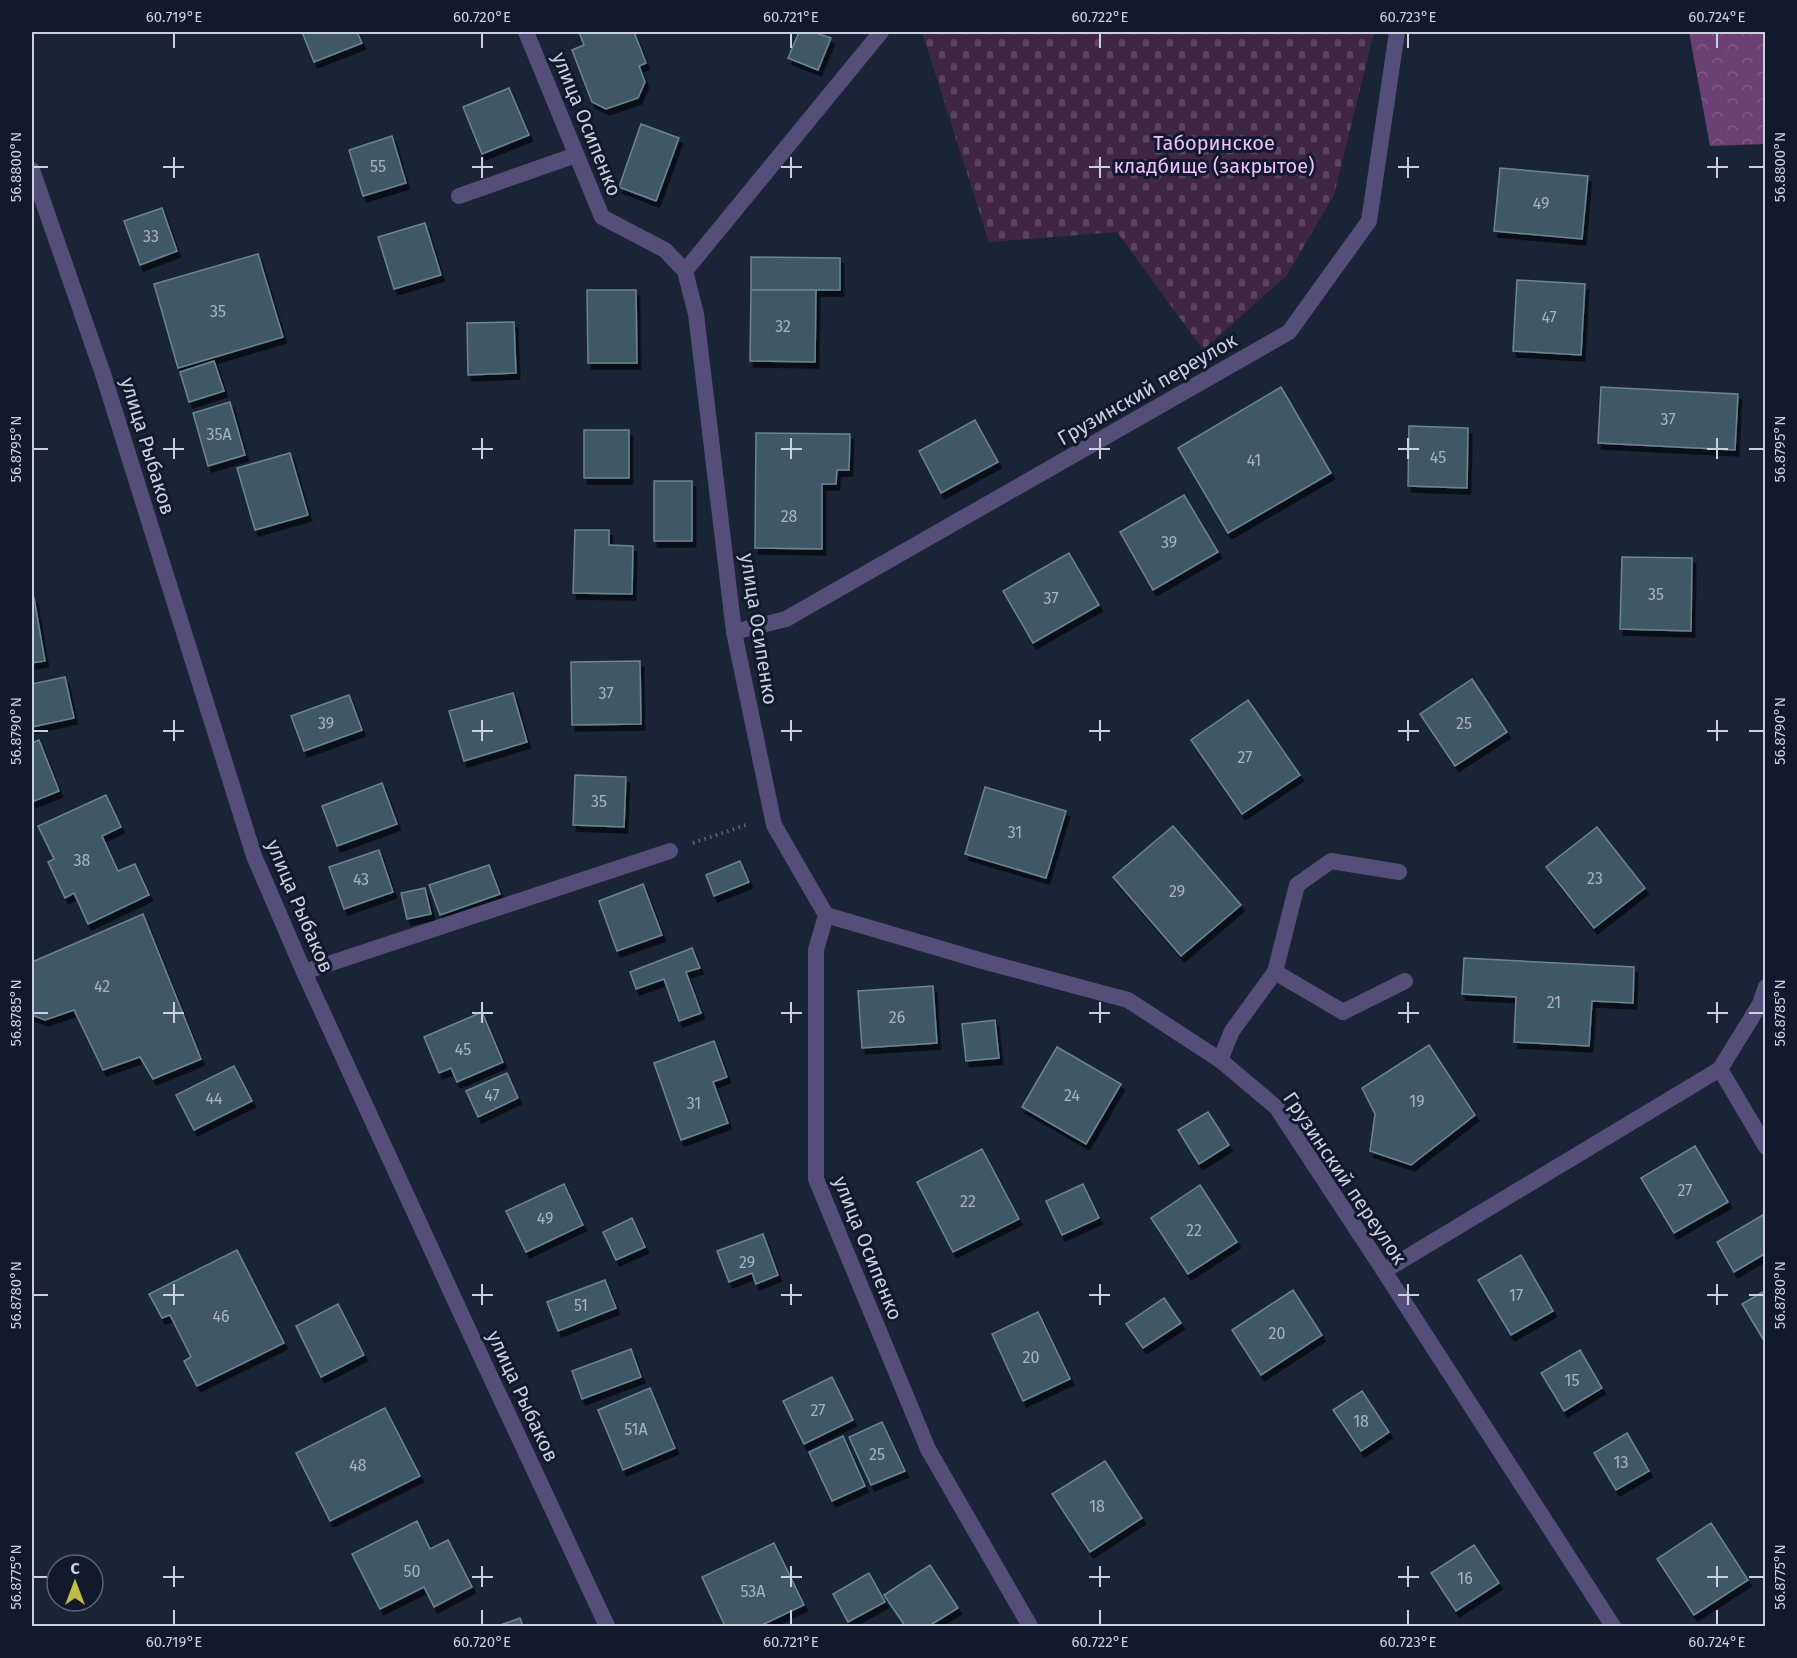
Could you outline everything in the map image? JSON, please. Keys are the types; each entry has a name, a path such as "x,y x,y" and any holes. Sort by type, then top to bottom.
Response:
{"street":[{"name":"улица Осипенко","path":"526,32 602,217 665,250 685,271 696,314 734,632 772,816 774,825 826,915 816,950 816,1179 928,1449 1030,1626"},
{"path":"685,271 881,32"},
{"name":"Грузинский переулок","path":"734,632 786,619 1289,332 1369,221 1397,32"},
{"path":"459,196 576,155"},
{"name":"улица Рыбаков","path":"32,170 103,374 254,855 304,972 607,1626"},
{"path":"304,972 670,851"},
{"path":"1220,1060 1232,1031 1275,972 1297,885 1331,861 1399,872"},
{"name":"Грузинский переулок","path":"826,915 986,962 1128,1000 1220,1060 1277,1108 1613,1626"},
{"path":"1275,972 1343,1012 1405,981"},
{"path":"1384,1271 1720,1069 1762,1004 1766,987"},
{"path":"1720,1069 1766,1147"}],"path":[{"path":"670,851 772,816"}],"green space":[{"name":"Таборинское кладбище (закрытое)","path":"922,32 1374,32 1334,195 1287,275 1203,350 1117,232 989,242"},
{"path":"1689,32 1765,32 1765,144 1710,146"}],"building":[{"path":"302,32 357,32 362,43 314,62"},
{"path":"579,32 634,32 646,63 639,66 645,82 638,98 606,109 592,102 572,50 584,45"},
{"path":"799,32 813,32 831,38 818,70 788,58"},
{"path":"509,88 529,135 482,154 463,107"},
{"path":"641,124 679,138 656,201 619,187"},
{"path":"392,136 406,183 363,196 349,150"},
{"path":"1500,168 1588,176 1582,239 1494,231"},
{"path":"162,208 177,251 140,265 124,221"},
{"path":"425,223 441,275 394,289 378,237"},
{"path":"258,254 283,337 178,368 154,284"},
{"path":"751,257 840,258 840,290 751,290"},
{"path":"1517,280 1585,284 1581,355 1513,351"},
{"path":"587,290 636,290 637,363 588,363"},
{"path":"751,290 816,290 815,362 750,361"},
{"path":"514,322 516,373 468,375 467,323"},
{"path":"214,361 224,391 189,402 180,372"},
{"path":"1281,387 1331,473 1228,533 1178,448"},
{"path":"1601,387 1738,394 1735,450 1598,443"},
{"path":"230,402 245,455 208,466 193,413"},
{"path":"975,420 998,462 941,493 919,451"},
{"path":"1409,426 1468,428 1467,488 1408,486"},
{"path":"584,430 629,430 629,478 584,478"},
{"path":"756,433 850,434 849,470 837,470 836,484 822,484 822,549 755,548"},
{"path":"290,453 308,515 255,530 237,468"},
{"path":"654,481 692,481 692,541 654,541"},
{"path":"1184,495 1218,552 1153,590 1120,532"},
{"path":"575,530 609,530 609,545 633,546 632,594 573,593"},
{"path":"1069,553 1099,605 1033,643 1003,591"},
{"path":"1622,557 1692,558 1691,631 1620,629"},
{"path":"32,598 34,598 45,661 32,663"},
{"path":"640,661 641,724 572,725 571,662"},
{"path":"65,677 74,718 32,727 32,684"},
{"path":"1472,679 1507,732 1455,766 1420,714"},
{"path":"513,693 527,742 464,761 449,711"},
{"path":"349,695 362,730 304,751 291,716"},
{"path":"1248,700 1300,775 1242,814 1191,740"},
{"path":"39,740 59,791 32,802 32,743"},
{"path":"575,775 626,777 624,827 573,825"},
{"path":"382,783 397,824 337,846 322,806"},
{"path":"985,787 1066,811 1046,878 965,854"},
{"path":"106,795 121,827 102,836 118,871 135,864 149,895 88,924 74,893 65,898 48,862 54,859 38,826"},
{"path":"1173,826 1241,905 1181,956 1113,877"},
{"path":"1597,827 1645,888 1594,928 1546,867"},
{"path":"379,850 393,892 344,909 329,867"},
{"path":"740,861 749,882 714,896 706,875"},
{"path":"489,865 500,894 440,915 429,885"},
{"path":"643,884 662,935 617,951 599,901"},
{"path":"425,888 431,914 407,919 401,893"},
{"path":"143,914 201,1059 153,1079 140,1057 103,1070 74,1010 45,1020 32,1015 32,962"},
{"path":"692,948 700,968 686,972 701,1013 679,1021 664,979 636,989 630,972"},
{"path":"1464,958 1634,967 1633,1003 1592,1001 1589,1046 1514,1042 1516,997 1462,994"},
{"path":"933,986 937,1043 862,1048 858,991"},
{"path":"482,1012 503,1062 457,1082 451,1068 439,1073 424,1037"},
{"path":"995,1020 999,1058 966,1061 962,1024"},
{"path":"714,1041 727,1077 713,1082 728,1123 681,1140 654,1063"},
{"path":"1429,1045 1475,1115 1411,1165 1370,1151 1375,1114 1362,1088"},
{"path":"1057,1047 1121,1084 1086,1144 1022,1107"},
{"path":"234,1066 252,1101 194,1130 176,1095"},
{"path":"507,1073 518,1098 478,1117 466,1091"},
{"path":"1208,1112 1229,1145 1199,1164 1178,1130"},
{"path":"1695,1146 1728,1202 1674,1233 1641,1178"},
{"path":"982,1149 1019,1219 953,1252 917,1182"},
{"path":"564,1184 583,1225 526,1252 506,1211"},
{"path":"1083,1184 1099,1218 1062,1235 1046,1201"},
{"path":"1200,1185 1237,1242 1188,1274 1151,1218"},
{"path":"1766,1213 1766,1253 1734,1272 1717,1242"},
{"path":"632,1218 645,1247 616,1260 603,1232"},
{"path":"763,1234 778,1275 756,1284 752,1273 729,1282 717,1251"},
{"path":"237,1250 284,1343 197,1386 184,1361 191,1357 170,1315 162,1318 149,1294"},
{"path":"1521,1255 1553,1311 1511,1335 1478,1280"},
{"path":"605,1280 616,1308 558,1331 547,1302"},
{"path":"1293,1290 1322,1335 1261,1375 1232,1330"},
{"path":"1766,1290 1766,1344 1742,1304"},
{"path":"1164,1298 1181,1323 1143,1348 1126,1324"},
{"path":"338,1304 364,1355 321,1377 296,1326"},
{"path":"1038,1312 1070,1379 1023,1401 992,1334"},
{"path":"631,1349 641,1377 582,1399 572,1371"},
{"path":"1580,1350 1602,1388 1564,1411 1541,1373"},
{"path":"832,1377 853,1420 804,1444 783,1401"},
{"path":"650,1388 675,1448 623,1470 598,1410"},
{"path":"1362,1391 1389,1432 1361,1451 1333,1410"},
{"path":"385,1408 420,1476 330,1521 296,1453"},
{"path":"882,1422 905,1471 871,1485 849,1437"},
{"path":"1627,1433 1649,1471 1616,1490 1594,1453"},
{"path":"843,1436 865,1486 832,1501 809,1452"},
{"path":"1105,1461 1142,1518 1090,1552 1052,1494"},
{"path":"417,1521 430,1549 448,1540 472,1587 434,1607 424,1587 380,1609 352,1554"},
{"path":"1711,1523 1748,1580 1694,1615 1657,1559"},
{"path":"774,1543 804,1605 760,1626 725,1626 702,1577"},
{"path":"1474,1545 1499,1583 1456,1611 1431,1573"},
{"path":"930,1565 958,1608 929,1626 905,1626 884,1595"},
{"path":"869,1573 885,1602 848,1622 833,1594"},
{"path":"520,1618 523,1626 498,1626"}]}
